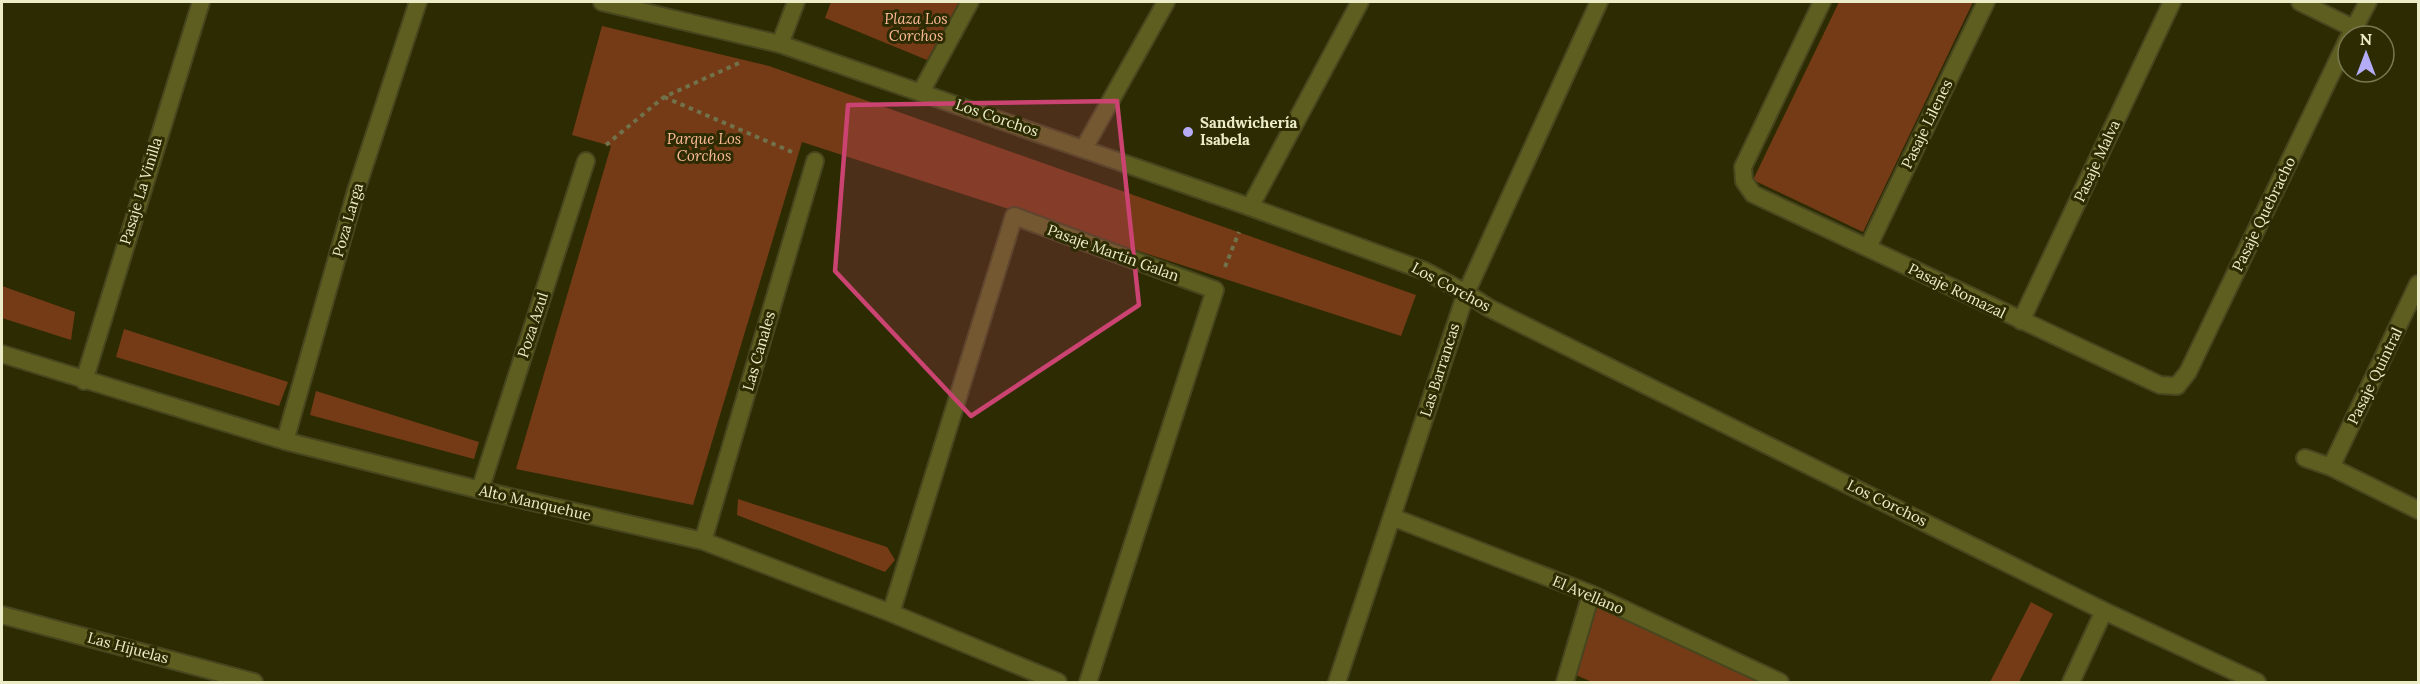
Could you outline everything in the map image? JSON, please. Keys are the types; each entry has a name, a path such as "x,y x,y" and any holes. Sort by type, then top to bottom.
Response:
{"street":[{"name":"Pasaje La Vinilla","path":"84,381 201,2"},
{"name":"Poza Larga","path":"285,441 356,191 418,2"},
{"name":"Los Corchos","path":"603,2 780,44 1084,148 1419,268 1489,308 2104,611 2257,682"},
{"path":"780,44 796,2"},
{"path":"921,92 970,2"},
{"path":"1084,148 1166,2"},
{"path":"1250,207 1360,2"},
{"name":"Las Barrancas","path":"1337,682 1466,293 1599,2"},
{"name":"Pasaje Romazal","path":"1822,2 1743,167 1744,181 1753,194 2160,385 2177,386"},
{"name":"Pasaje Lilenes","path":"1868,247 1986,2"},
{"name":"Pasaje Malva","path":"2021,321 2172,2"},
{"path":"2300,2 2336,25"},
{"name":"Pasaje Quebracho","path":"2356,24 2368,2"},
{"name":"Pasaje Quebracho","path":"2177,386 2188,372 2336,63"},
{"name":"Poza Azul","path":"480,490 586,161"},
{"name":"Las Canales","path":"703,541 815,161"},
{"name":"Pasaje Martin Galan","path":"891,613 1014,216 1215,290"},
{"name":"Pasaje Quintral","path":"2331,467 2418,284"},
{"path":"1088,682 1215,290"},
{"name":"Alto Manquehue","path":"2,354 285,441 480,490 703,541 891,613 1058,682"},
{"path":"2305,458 2331,467 2418,510"},
{"name":"El Avellano","path":"1392,517 1591,594 1780,682"},
{"path":"1565,682 1591,594"},
{"path":"2071,682 2104,611"},
{"name":"Las Hijuelas","path":"2,615 254,682"}],"path":[{"path":"586,161 664,97 780,44"},
{"path":"664,97 815,161"},
{"path":"1215,290 1250,207"}],"highlighted area":[{"path":"1117,101 1139,305 971,416 835,271 848,105"}],"green space":[{"name":"Plaza Los Corchos","path":"831,2 959,2 927,60 825,18"},
{"path":"1839,2 1973,2 1863,232 1753,180"},
{"name":"Parque Los Corchos","path":"602,26 769,66 1416,295 1401,336 802,142 693,505 516,469 611,146 572,135"},
{"path":"2,286 75,312 71,340 2,318"},
{"path":"124,329 288,382 279,406 116,357"},
{"path":"316,391 479,442 474,459 310,415"},
{"path":"738,499 887,547 895,560 885,572 737,515"},
{"path":"1595,601 1764,682 1592,682 1576,675"},
{"path":"2031,602 2053,614 2019,682 1990,682"}],"place":[{"name":"Sandwichería Isabela","path":"1188,132"}]}
